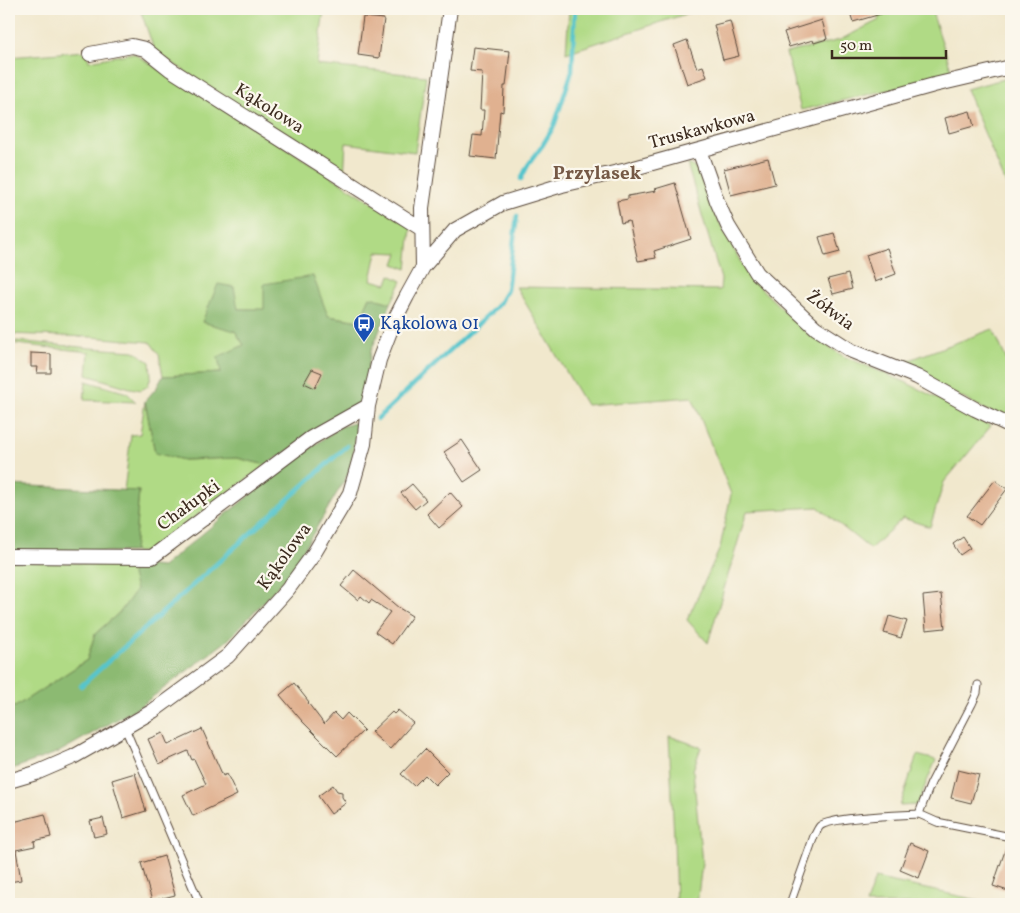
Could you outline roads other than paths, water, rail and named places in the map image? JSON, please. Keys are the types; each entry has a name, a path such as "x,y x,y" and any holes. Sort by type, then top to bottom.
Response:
{"street":[{"path":"423,267 422,208 450,9"},
{"name":"Kąkolowa","path":"90,54 132,46 146,49 170,69 422,229"},
{"name":"Truskawkowa","path":"423,267 455,230 503,203 562,184 627,170 925,88 1011,67"},
{"name":"Żółwia","path":"699,150 728,226 757,273 816,328 852,350 917,377 975,409 1011,426"},
{"name":"Kąkolowa","path":"9,781 36,773 72,757 153,711 228,656 288,589 313,555 350,493 364,444 368,406 380,356 394,321 423,267"},
{"name":"Chałupki","path":"9,556 152,557 311,438 368,406"}],"lane":[{"path":"919,814 931,783 972,704 978,685"},
{"path":"125,728 200,904"},
{"path":"790,904 814,836 820,826 829,822 919,814 937,822 1011,837"}],"waterway":[{"path":"521,179 554,126 572,71 575,9"},
{"path":"377,419 500,302 507,290 517,216"},
{"path":"81,686 347,446"}],"place":[{"name":"Kąkolowa 01","path":"364,343"}],"district":[{"name":"Przylasek","path":"597,174"}]}
